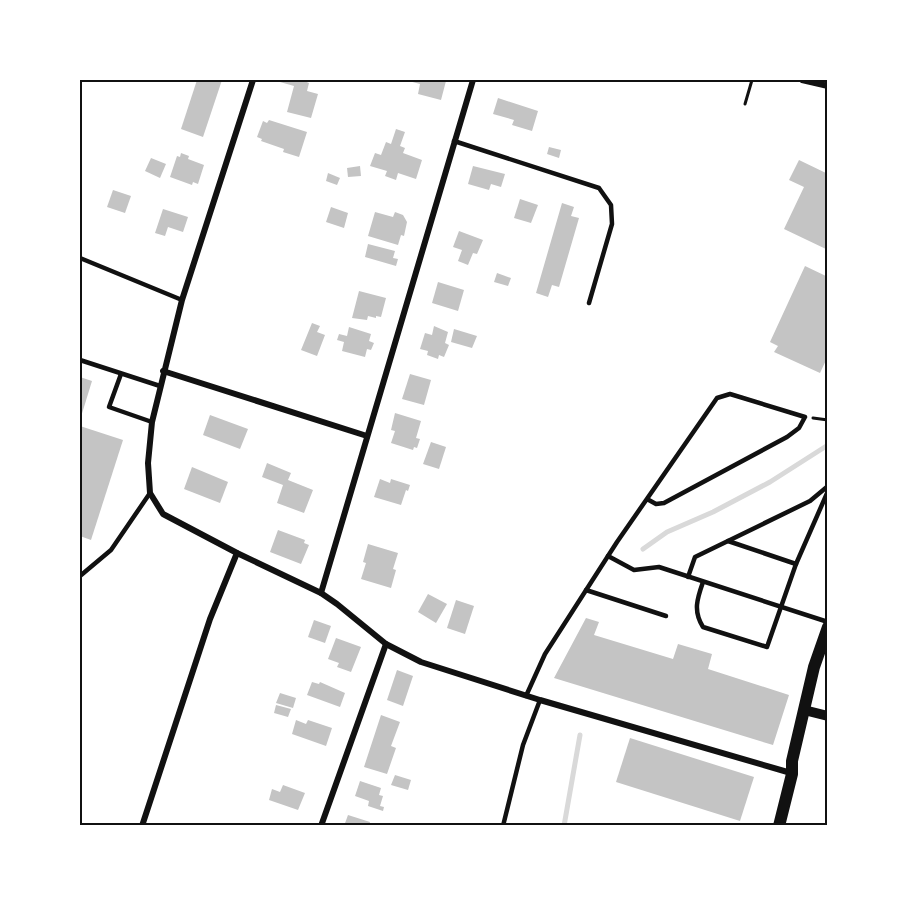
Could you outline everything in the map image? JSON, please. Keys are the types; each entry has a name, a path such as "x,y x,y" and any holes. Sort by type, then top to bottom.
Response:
{"main road":[{"path":"779,825 814,667 825,646 828,627"}],"street":[{"path":"253,80 182,300 152,422 148,463 150,492 163,514 321,593 387,644 421,662 526,696 792,774"},
{"path":"321,593 473,80"},
{"path":"802,80 828,86"},
{"path":"164,371 367,436"},
{"path":"142,825 210,619 237,553"},
{"path":"321,825 387,644"},
{"path":"804,710 828,716"}],"lane":[{"path":"454,141 599,188 611,205 612,224 589,303"},
{"path":"80,258 182,300"},
{"path":"80,360 160,386"},
{"path":"121,374 109,407 152,422"},
{"path":"526,696 545,654 586,590 608,556 647,499 717,398 730,394 805,417 799,428 788,437 664,503 656,504 647,499"},
{"path":"688,577 696,557 810,501 828,486"},
{"path":"703,582 696,607 703,627 767,647 796,564 828,491"},
{"path":"80,576 111,550 150,492"},
{"path":"728,542 796,564"},
{"path":"608,556 634,570 659,567 828,622"},
{"path":"586,590 666,616"},
{"path":"504,825 523,745 540,700"}],"path":[{"path":"745,104 752,80"}],"building":[{"path":"197,80 222,80 203,137 181,129"},
{"path":"280,80 302,80 309,83 307,91 318,94 311,118 287,112 294,86 280,82"},
{"path":"405,80 446,81 441,100 418,94 420,84"},
{"path":"498,98 538,111 532,131 512,125 514,120 493,114"},
{"path":"269,120 307,132 299,157 283,152 284,149 261,141 262,139 257,137 263,121 267,123"},
{"path":"396,129 405,132 400,146 405,148 403,153 422,160 416,179 398,173 396,180 385,176 387,171 370,166 375,153 381,155 386,142 391,144"},
{"path":"549,147 561,150 559,158 547,154"},
{"path":"181,153 189,156 188,159 204,165 198,184 193,182 192,185 170,177 177,156 180,157"},
{"path":"151,158 166,164 160,178 145,171"},
{"path":"799,160 828,174 828,250 784,229 804,187 789,180"},
{"path":"360,166 361,176 348,177 347,168"},
{"path":"473,166 505,174 501,187 491,184 489,190 468,184"},
{"path":"328,173 340,178 337,185 326,181"},
{"path":"113,190 131,196 125,213 107,207"},
{"path":"520,199 538,205 531,223 514,218"},
{"path":"562,203 574,207 571,216 579,218 559,287 552,285 548,297 536,293"},
{"path":"331,207 348,213 344,228 326,222"},
{"path":"163,209 188,217 183,232 168,227 165,236 155,233"},
{"path":"375,212 393,217 395,212 403,215 407,222 404,236 401,235 398,245 368,236"},
{"path":"459,231 483,240 477,254 473,253 468,265 458,261 462,250 453,247"},
{"path":"368,244 395,251 393,258 398,259 396,266 365,257"},
{"path":"805,266 828,277 828,356 820,373 774,352 778,346 770,342"},
{"path":"497,273 511,278 508,286 494,282"},
{"path":"438,282 464,290 458,311 432,303"},
{"path":"359,291 386,298 381,317 368,316 367,320 352,318"},
{"path":"312,323 320,326 317,332 325,335 317,356 301,350"},
{"path":"434,326 448,332 445,343 449,345 444,357 439,355 438,359 427,355 428,351 420,349 425,333 432,335"},
{"path":"349,327 371,334 369,341 374,343 371,350 367,349 365,357 342,351 344,342 337,340 339,334 347,336"},
{"path":"454,329 477,336 472,348 451,342"},
{"path":"410,374 431,380 424,405 402,399"},
{"path":"80,377 92,381 80,420"},
{"path":"395,413 421,421 416,438 420,439 417,448 414,447 413,450 391,443 395,431 391,430"},
{"path":"210,415 248,429 240,449 203,435"},
{"path":"80,426 123,440 91,540 80,536"},
{"path":"431,442 446,447 439,469 423,464"},
{"path":"267,463 291,473 288,480 313,490 304,513 277,503 283,485 262,477"},
{"path":"192,467 228,482 220,503 184,489"},
{"path":"380,479 390,483 391,479 410,485 401,505 374,497"},
{"path":"278,530 305,540 304,543 309,545 301,564 270,552"},
{"path":"368,544 398,553 391,588 361,579"},
{"path":"428,594 447,604 436,623 418,612"},
{"path":"456,600 474,606 465,634 447,628"},
{"path":"586,618 599,622 594,635 673,659 678,644 712,654 708,669 789,695 773,745 554,678"},
{"path":"314,620 331,626 325,643 308,637"},
{"path":"336,638 361,647 351,672 337,667 339,663 328,659"},
{"path":"397,670 413,676 403,706 387,700"},
{"path":"312,682 319,684 320,682 345,693 340,707 307,695"},
{"path":"280,693 296,698 293,708 276,703"},
{"path":"276,705 291,709 288,717 274,713"},
{"path":"381,715 400,722 391,746 396,748 387,774 364,767"},
{"path":"296,720 306,724 308,720 332,728 326,746 292,734"},
{"path":"630,738 754,777 740,821 616,782"},
{"path":"395,775 411,780 408,790 391,785"},
{"path":"360,781 381,788 379,795 383,796 380,806 384,807 383,811 368,806 369,801 355,796"},
{"path":"283,785 305,793 298,810 269,800 272,789 280,792"},
{"path":"348,815 370,822 369,826 344,826"}],"waterway":[{"path":"643,549 667,532 713,512 770,482 828,445"},
{"path":"564,826 580,735"}]}
